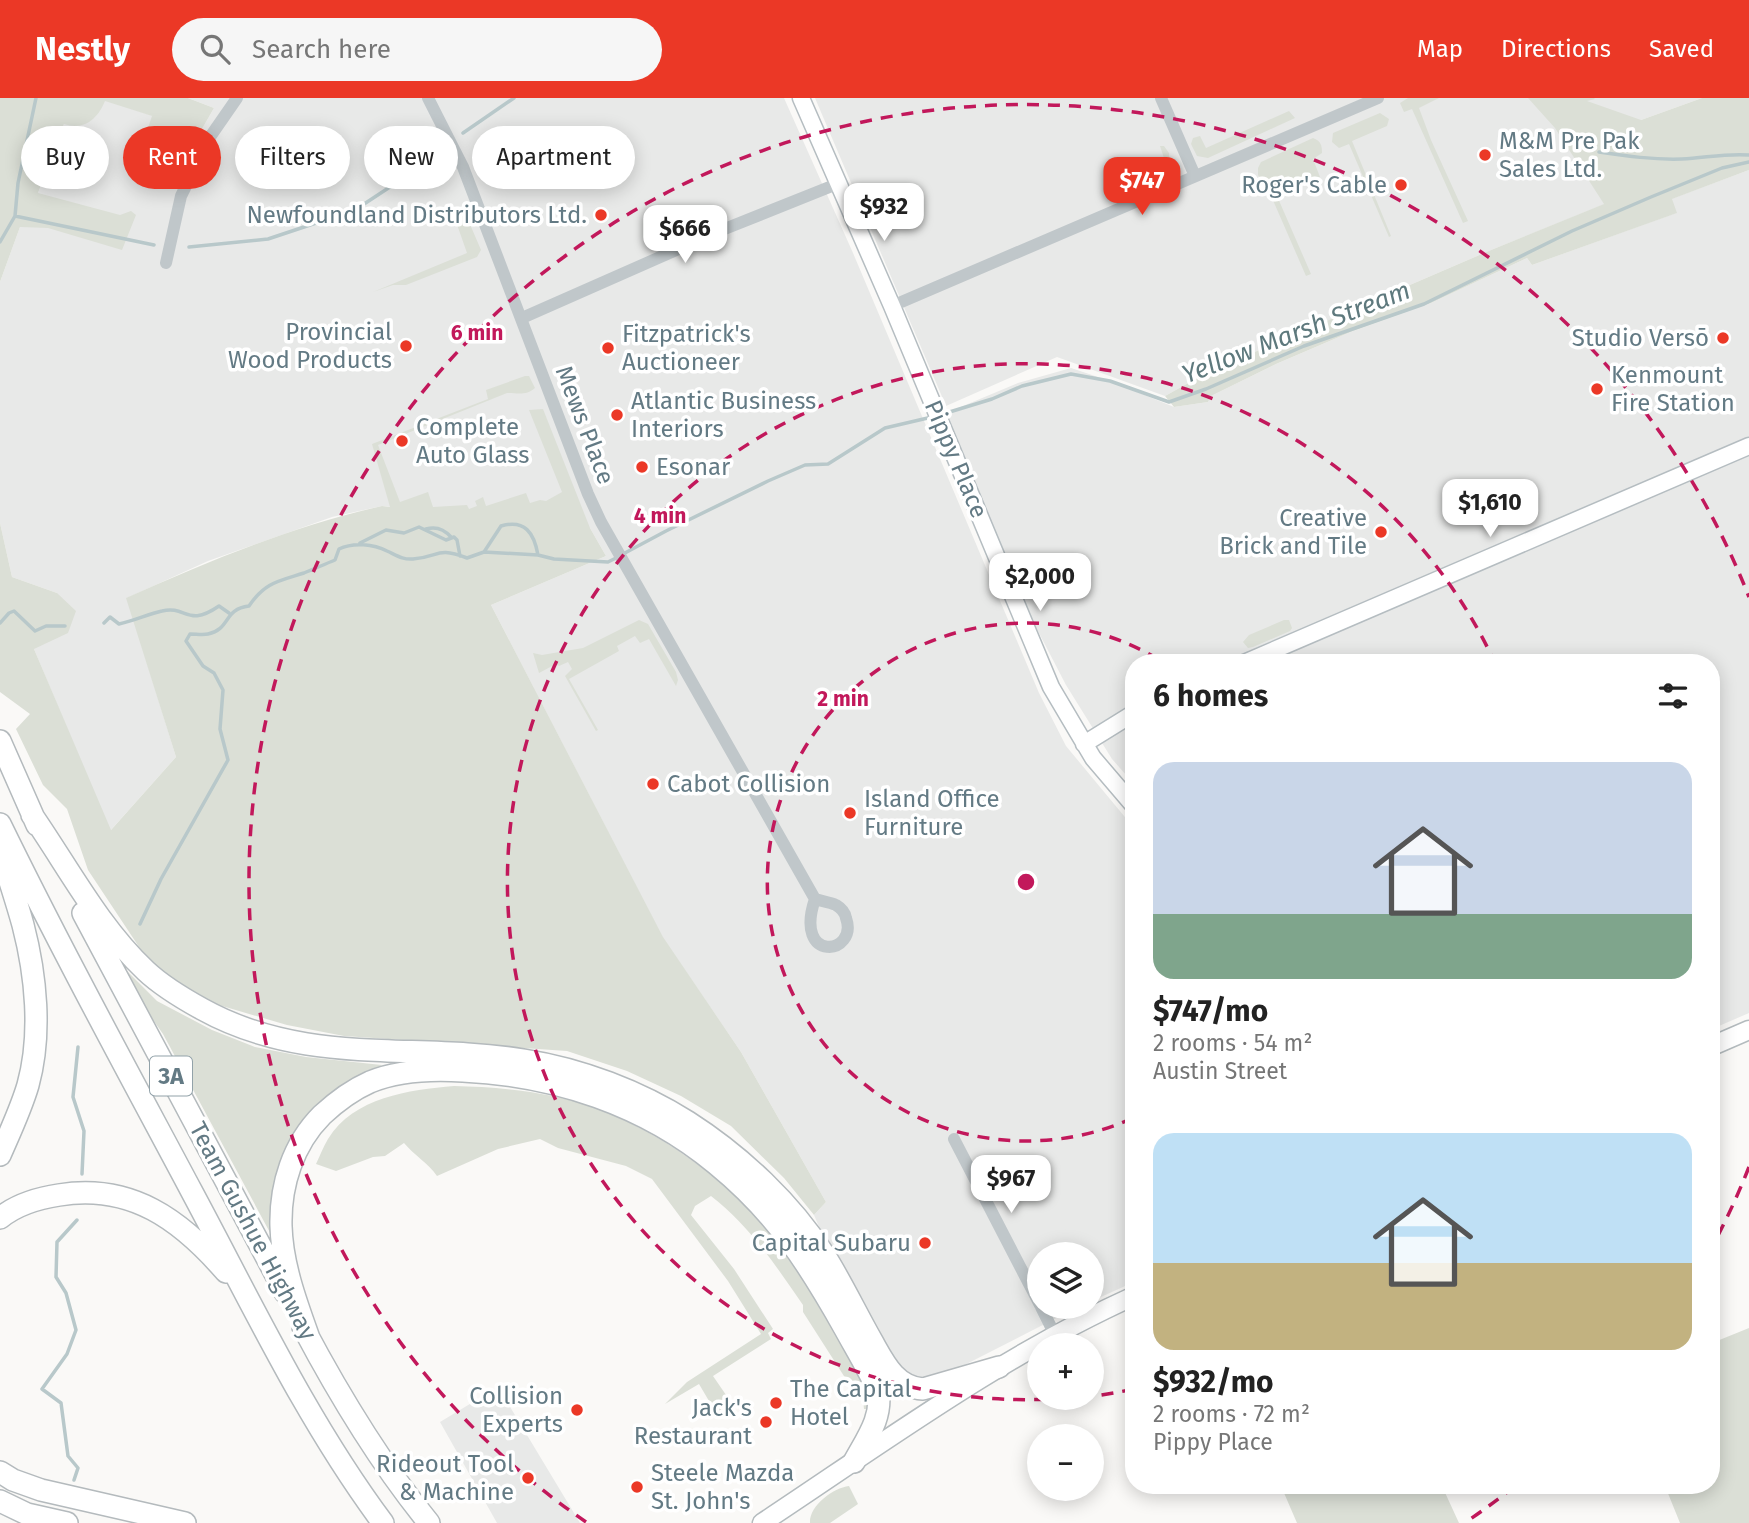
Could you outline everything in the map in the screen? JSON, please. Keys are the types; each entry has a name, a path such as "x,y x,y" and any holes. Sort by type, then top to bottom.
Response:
{"highway":[{"name":"Team Gushue Highway","path":"0,741 32,815 309,1338 384,1463 429,1523"},
{"path":"32,815 107,928 145,970 182,998 224,1021 287,1042 354,1050 522,1059 576,1071 635,1094 687,1122 760,1178 812,1237 885,1364 900,1381 923,1389 999,1367"},
{"name":"Team Gushue Highway","path":"0,824 92,1009 248,1298 327,1441 383,1523"},
{"path":"0,848 28,948 33,972 35,1009 34,1048 28,1084 0,1155"},
{"path":"309,1338 292,1290 284,1252 281,1204 292,1160 316,1121 351,1092 370,1082 415,1071 488,1072 537,1079 585,1091 631,1110 674,1135 715,1163 753,1198 788,1236 816,1277 878,1390 878,1415 854,1462"},
{"path":"0,1219 6,1213 40,1198 77,1192 112,1194 145,1204 178,1224 212,1256 248,1298"},
{"path":"0,1472 41,1490 185,1523"},
{"path":"0,1501 27,1514 67,1523"}],"main road":[{"path":"1720,1043 1749,1030"},
{"path":"1059,1333 1125,1300"},
{"path":"762,1523 1027,1351"}],"street":[{"path":"166,263 181,196 210,137 237,98"},
{"name":"Mews Place","path":"428,98 463,167 588,494 645,601 814,899"},
{"name":"Pippy Place","path":"801,98 892,306 1051,687 1096,763 1125,796"},
{"path":"1161,98 1195,176"},
{"path":"892,306 1378,98"},
{"path":"522,318 737,224 837,184"},
{"path":"1265,654 1749,446"},
{"path":"1084,744 1125,719"},
{"path":"954,1139 1027,1281"}],"shaded area":[{"path":"0,98 188,98 214,108 204,126 149,126 152,116 105,101 90,122 78,126 21,126 21,189 40,189 38,193 120,215 131,211 136,215 122,250 48,228 20,227 0,282"},
{"path":"188,98 784,98 853,253 1039,693 1066,746 1125,817 1125,1286 1104,1296 1104,1242 1027,1242 1027,1319 1054,1319 937,1379 920,1383 898,1370 832,1257 814,1215 826,1202 741,1052 663,938 491,605 606,556 590,528 382,506 332,517 208,561 127,598 176,757 110,831 34,649 57,593 12,577 0,523 0,282 20,227 40,189 109,189 109,126 63,126 64,124 105,100 153,116 161,126 123,126 123,189 221,189 221,126 204,126 214,108"},
{"path":"815,98 1702,98 1641,120 1605,204 1208,372 1165,396 1057,357 946,406"},
{"path":"1408,98 1439,98 1419,108 1468,221 1463,223 1412,109 1404,112 1400,103"},
{"path":"1528,98 1594,98 1587,101 1641,120 1702,98 1749,98 1749,170 1672,199 1677,213 1532,265 1527,258 1431,303 1353,331 1276,364 1211,396 1208,402 1174,407 1165,396 1208,372 1604,204 1555,128"},
{"path":"1289,111 1295,118 1208,158 1197,156 1191,144 1193,138 1200,136 1206,148"},
{"path":"1380,113 1389,119 1387,126 1352,141 1391,236 1389,237 1349,144 1339,148 1332,142 1333,133"},
{"path":"1313,138 1322,148 1322,153 1313,159 1320,177 1277,196 1311,274 1306,276 1272,198 1258,175 1258,168 1261,162"},
{"path":"1160,146 1164,146 1169,153 1170,171 1120,195 1116,186 1118,183 1165,161"},
{"path":"1749,170 1749,1013 1720,1026 1720,654 1125,654 1125,774 1112,759 1066,685 1014,585 944,414 1018,383 1071,368 1174,407 1208,402 1211,396 1276,364 1353,331 1431,303 1527,258 1532,265 1676,213 1671,199"},
{"path":"460,213 466,215 481,250 477,257 406,285 393,285 373,292 467,253 454,216"},
{"path":"529,376 535,388 528,392 507,393 378,445 400,502 428,492 433,507 467,505 469,509 477,506 475,501 483,497 486,506 526,493 530,503 546,501 562,492 529,410 543,409 590,528 606,556 491,605 663,937 741,1052 826,1202 814,1215 784,1178 731,1126 681,1096 627,1071 567,1051 344,1036 287,1025 212,1003 169,979 149,962 88,870 67,809 43,785 16,729 30,714 0,692 0,523 12,577 57,593 76,611 68,633 34,649 111,830 176,757 126,598 284,534 349,514 382,506 390,507 372,444 488,399 486,390"},
{"path":"639,620 648,624 676,672 676,686 649,639 640,643 635,636 617,646 619,651 569,679 598,730 596,731 565,676 572,669 568,662 559,666 556,664 539,673 533,653 542,655 583,648"},
{"path":"1289,620 1292,628 1290,631 1253,647 1248,648 1243,642 1249,635"},
{"path":"115,959 157,1001 212,1030 255,1047 306,1057 382,1065 355,1081 307,1120 274,1240 163,1034"},
{"path":"454,1086 526,1091 595,1108 665,1142 708,1172 746,1206 773,1235 788,1257 851,1360 863,1384 868,1409 864,1409 863,1399 858,1398 803,1312 803,1305 772,1261 738,1220 711,1196 695,1206 691,1215 734,1269 773,1329 768,1333 771,1339 713,1376 735,1408 719,1418 699,1384 665,1404 687,1382 761,1334 728,1281 652,1179 626,1166 558,1148 540,1139 498,1149 437,1176 404,1143 385,1156 373,1157 336,1171 316,1164 328,1139 339,1125 367,1105 401,1093"},
{"path":"1749,1328 1749,1523 1680,1523 1668,1494 1720,1494 1720,1340"},
{"path":"498,1387 580,1523 497,1523 440,1422"},
{"path":"849,1486 858,1504 830,1523 810,1523 813,1510 823,1499 836,1490"},
{"path":"1284,1494 1446,1494 1459,1523 1297,1523"}],"waterway":[{"path":"15,216 18,183 36,98"},
{"path":"463,133 514,98"},
{"path":"1599,152 1672,159 1749,155"},
{"name":"Yellow Marsh Stream","path":"943,414 992,399 1022,386 1071,374 1110,381 1169,402 1206,389 1304,346 1424,304 1572,231 1722,168 1749,162"},
{"path":"189,247 268,239 355,210 387,189"},
{"path":"0,242 15,216 154,245"},
{"name":"Yellow Marsh Stream","path":"623,554 768,481 805,465 828,464 885,428 932,417"},
{"path":"484,552 501,526 516,524 531,534 538,555"},
{"path":"360,543 386,530 404,533 419,527 446,540 454,537 460,556"},
{"path":"426,529 440,529 451,537"},
{"path":"140,924 161,879 228,760 220,729 223,690 214,673 203,666 186,641 190,634 215,631 235,611 249,606 267,587 335,560 339,549 351,545 376,547 409,559 443,553 467,558 484,552 608,562 616,558"},
{"name":"Yellow Marsh Stream","path":"104,623 110,617 119,624 170,610 193,616 200,615 219,606 229,613"},
{"name":"Yellow Marsh Stream","path":"0,623 14,611 35,631 46,626 65,626"},
{"path":"78,1047 73,1097 84,1131 82,1174"},
{"path":"74,1480 78,1468 68,1456 61,1403 42,1389 67,1354 76,1330 66,1293 56,1277 57,1242 77,1220"}],"place":[{"name":"M&M Pre Pak Sales Ltd.","path":"1485,155"},
{"name":"Roger's Cable","path":"1401,185"},
{"name":"Newfoundland Distributors Ltd.","path":"601,215"},
{"name":"Studio Versō","path":"1723,338"},
{"name":"Provincial Wood Products","path":"406,346"},
{"name":"Fitzpatrick's Auctioneer","path":"608,348"},
{"name":"Kenmount Fire Station","path":"1597,389"},
{"name":"Atlantic Business Interiors","path":"617,415"},
{"name":"Complete Auto Glass","path":"402,441"},
{"name":"Esonar","path":"642,467"},
{"name":"Creative Brick and Tile","path":"1381,532"},
{"name":"Cabot Collision","path":"653,784"},
{"name":"Island Office Furniture","path":"850,813"},
{"name":"Capital Subaru","path":"925,1243"},
{"name":"The Capital Hotel","path":"776,1403"},
{"name":"Collision Experts","path":"577,1410"},
{"name":"Jack's Restaurant","path":"766,1422"},
{"name":"Rideout Tool & Machine","path":"528,1478"},
{"name":"Steele Mazda St. John's","path":"637,1487"}]}
